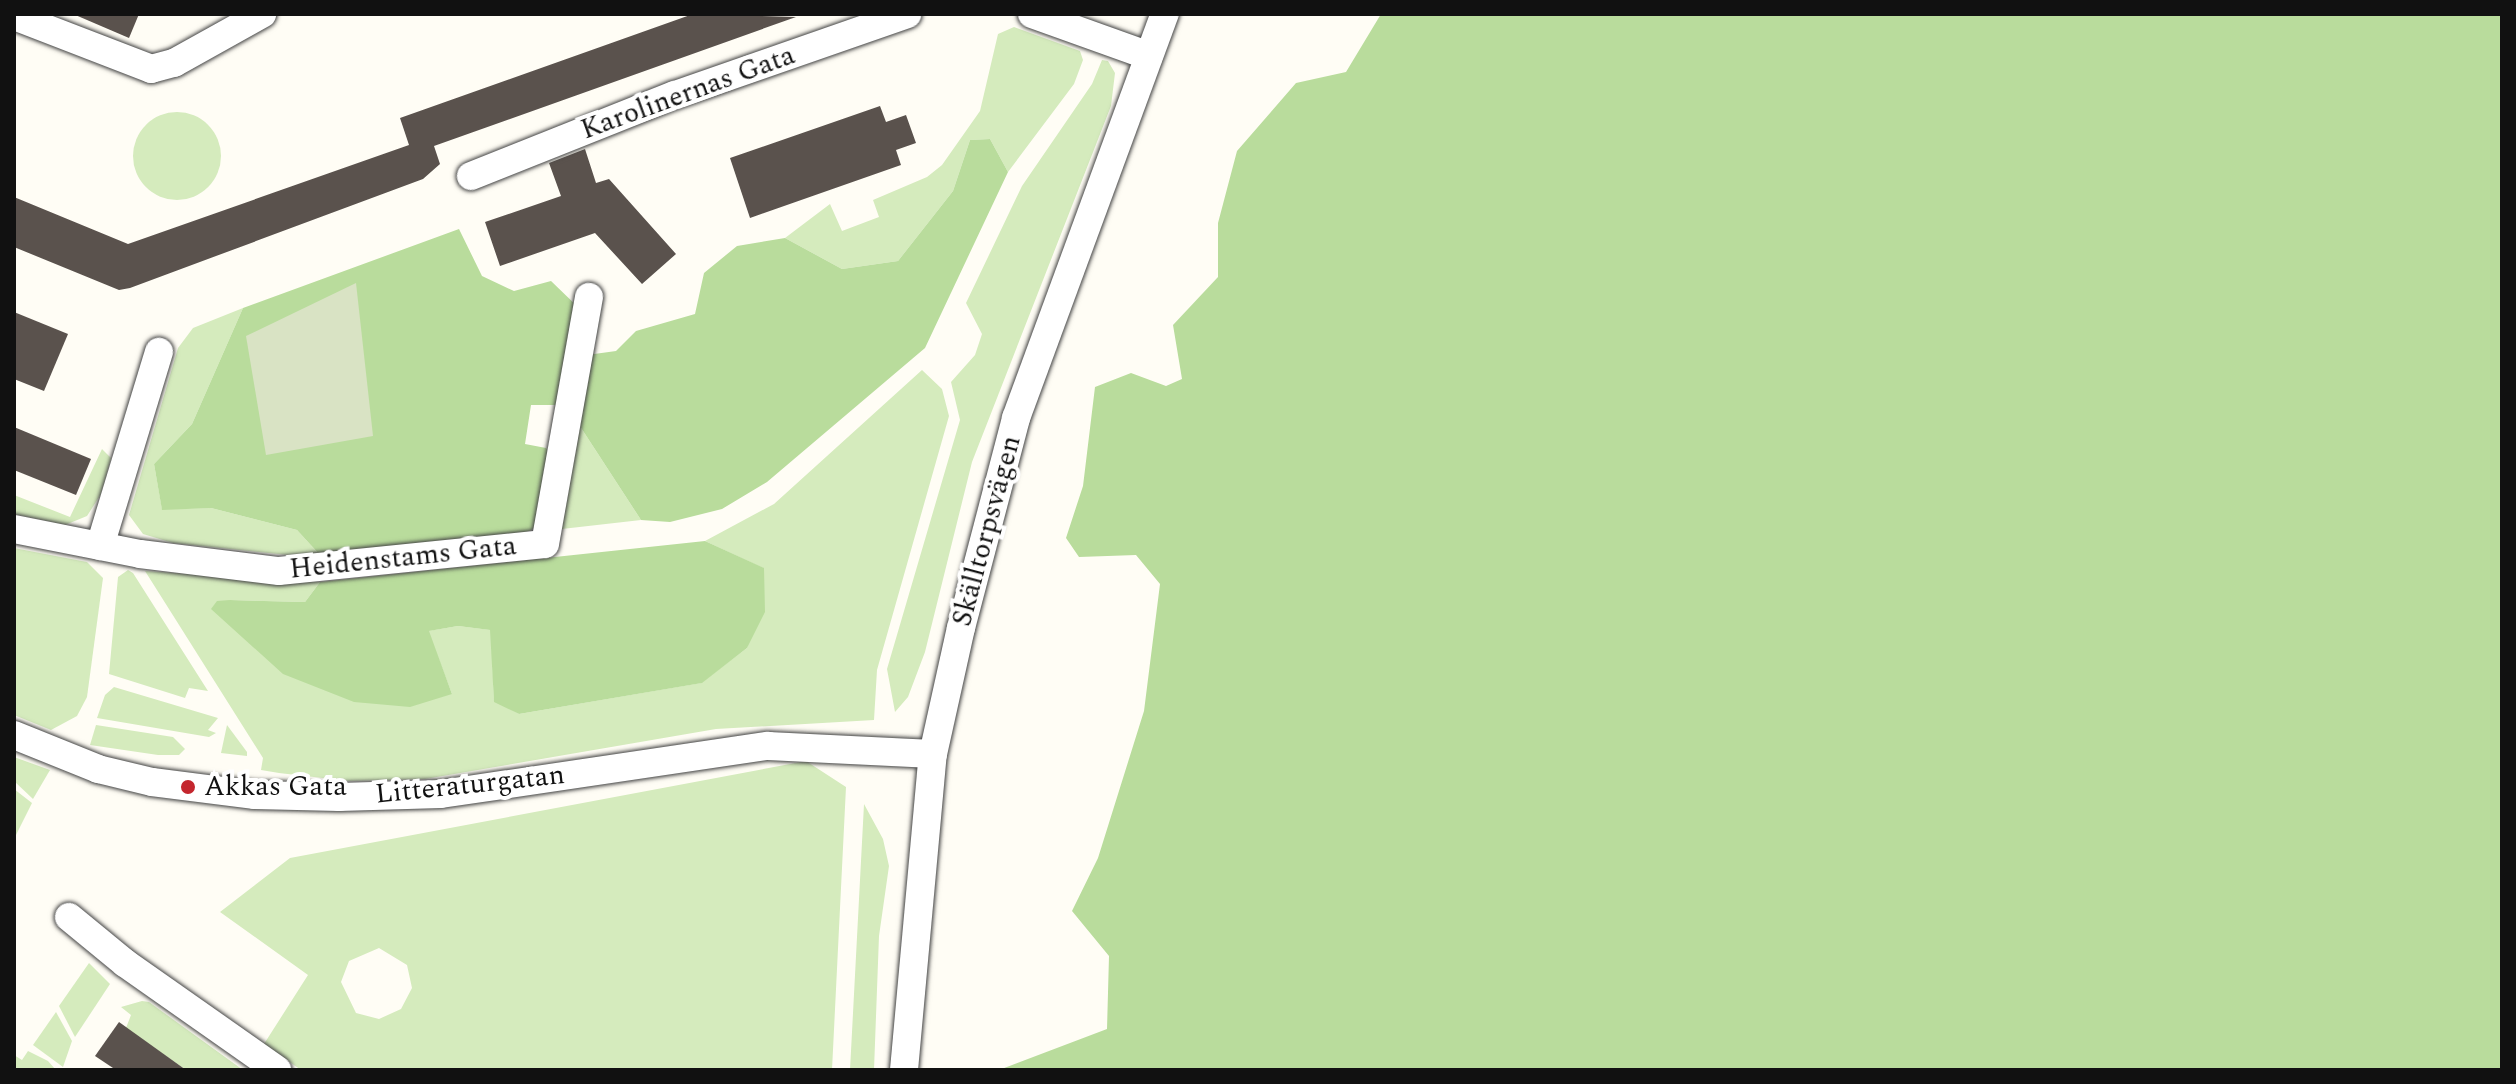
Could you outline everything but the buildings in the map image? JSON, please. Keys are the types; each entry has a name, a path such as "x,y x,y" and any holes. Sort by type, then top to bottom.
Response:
{"street":[{"path":"14,16 151,69 174,63 262,14"},
{"name":"Karolinernas Gata","path":"471,176 675,95 907,14"},
{"path":"1032,14 1149,56"},
{"name":"Skälltorpsvägen","path":"904,1070 933,754 1016,418 1165,14"},
{"name":"Heidenstams Gata","path":"14,529 100,546 279,571 545,544 589,297"},
{"path":"100,546 159,352"},
{"name":"Litteraturgatan","path":"14,735 138,779 255,795 339,797 441,794 768,746 933,754"},
{"path":"69,917 125,963 277,1070"}],"green space":[{"path":"1381,14 2502,14 2502,1070 999,1070 1107,1029 1109,956 1072,911 1098,858 1144,711 1160,584 1136,555 1079,557 1066,538 1083,486 1095,387 1131,373 1166,386 1182,379 1173,325 1218,277 1218,223 1237,151 1296,83 1346,72"},
{"path":"1014,27 1080,51 1083,60 1074,84 1008,172 990,139 970,140 953,191 898,261 842,269 785,238 830,204 842,231 879,217 873,200 927,177 942,165 980,111 998,34"},
{"path":"1102,60 1108,61 1115,73 1111,106 972,462 925,652 908,697 895,712 887,669 960,420 951,382 975,355 982,334 966,303 1022,186 1092,84"},
{"path":"177,112 194,115 208,125 218,139 221,156 218,173 208,187 194,197 177,200 160,197 146,187 136,173 133,156 136,139 146,125 160,115"},
{"path":"990,139 1008,172 925,348 767,482 722,509 670,522 641,520 574,417 587,355 616,351 636,331 695,314 704,273 737,246 785,238 842,269 898,261 953,191 970,140"},
{"path":"459,229 482,276 514,291 551,281 580,309 562,405 531,405 525,444 546,448 552,456 542,520 533,529 517,537 319,554 297,530 211,508 162,510 154,464 192,424 243,308"},
{"path":"356,283 373,436 266,455 246,336"},
{"path":"243,308 192,424 154,464 162,509 211,508 297,530 319,554 288,555 173,543 143,534 129,515 178,348 193,328"},
{"path":"922,370 942,389 949,416 877,670 874,720 716,729 425,779 349,781 261,770 263,758 145,571 320,582 305,602 230,600 452,694 428,631 458,626 491,630 494,701 519,714 701,683 747,648 763,568 705,541 774,504"},
{"path":"574,417 641,520 553,530"},
{"path":"102,449 111,458 101,494 87,516 65,525 14,514 14,495 70,517"},
{"path":"705,541 764,568 765,612 747,648 702,683 519,714 494,702 490,630 458,626 429,631 452,694 410,707 354,702 283,674 211,609 217,601 230,600 305,602 320,582"},
{"path":"14,548 87,562 103,578 87,697 77,716 51,730 14,715"},
{"path":"128,570 133,573 208,691 189,688 185,698 109,674 118,577"},
{"path":"114,687 218,718 208,730 216,733 209,737 97,718 105,695"},
{"path":"96,725 173,737 185,749 179,755 158,755 90,745"},
{"path":"227,725 247,752 247,756 221,753"},
{"path":"14,757 50,770 33,799 14,781"},
{"path":"806,761 846,787 832,1070 301,1070 264,1044 308,975 220,912 290,858","holes":["379,948 407,965 412,988 401,1009 379,1019 356,1013 341,982 349,961"]},
{"path":"14,789 32,803 14,839"},
{"path":"864,804 883,839 889,866 879,936 874,1070 850,1070"},
{"path":"89,963 110,984 75,1037 59,1006"},
{"path":"149,1002 243,1070 186,1070 126,1028 131,1015 121,1007"},
{"path":"56,1012 72,1041 63,1067 33,1045"},
{"path":"28,1051 48,1061 56,1070 14,1070 14,1055 22,1060"}],"place":[{"name":"Akkas Gata","path":"188,787"}]}
